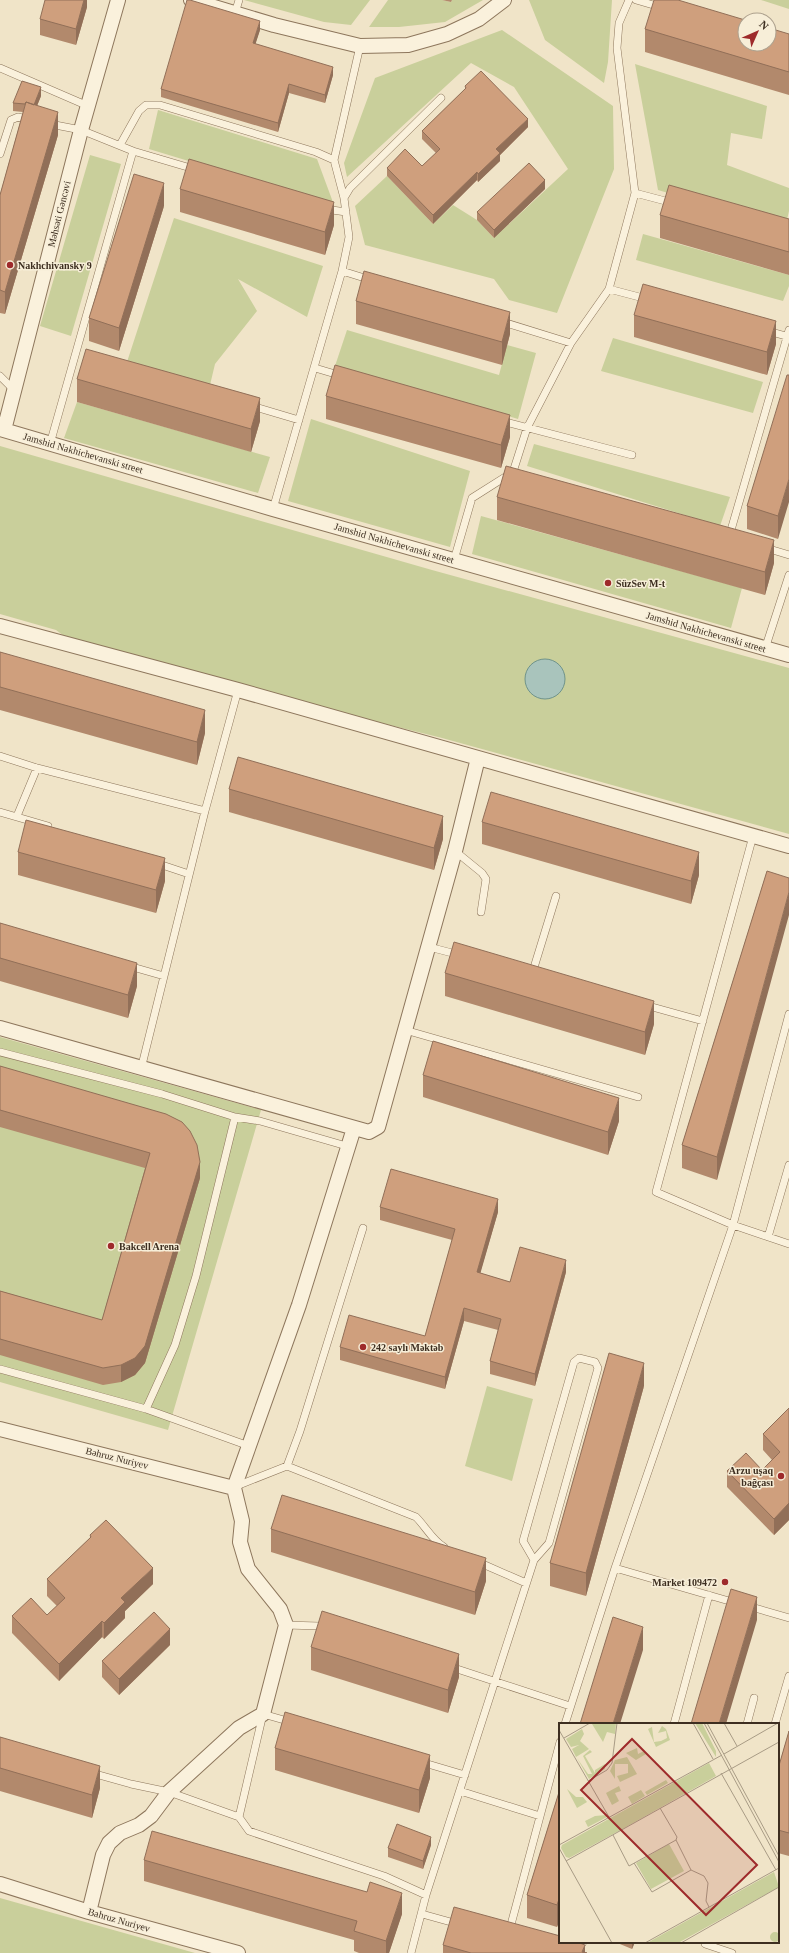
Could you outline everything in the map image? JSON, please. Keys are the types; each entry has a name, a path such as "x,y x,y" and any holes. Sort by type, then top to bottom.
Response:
{"street":[{"name":"Məhsəti Gəncəvi","path":"2,429 14,390 81,130 118,0"},
{"path":"191,0 237,7 360,46 408,45 447,34 478,19 504,0"},
{"name":"Jamshid Nakhichevanski street","path":"2,429 274,509 789,655"},
{"path":"0,626 238,690 789,846"},
{"path":"0,1028 141,1069 369,1132 378,1127 429,947 478,758"},
{"path":"90,1912 103,1855 109,1843 120,1833 139,1825 151,1816 169,1792 239,1728 263,1714 286,1625 280,1609 248,1569 240,1542 242,1521 234,1488 299,1305 350,1147 354,1128"},
{"name":"Bəhruz Nuriyev","path":"0,1429 234,1488"},
{"name":"Bahruz Nuriyev","path":"0,1884 90,1912 238,1953"}],"lane":[{"path":"454,560 472,498 516,473 528,428 571,343 609,289 635,193 617,48 619,22 629,0"},
{"path":"636,0 665,9"},
{"path":"274,509 342,271 349,237 344,198 334,160 360,46"},
{"path":"0,68 88,106"},
{"path":"344,198 350,188 441,98"},
{"path":"120,145 139,111 146,106 160,105 316,152 334,160"},
{"path":"0,154 11,120 18,117 81,130 133,151 201,171"},
{"path":"50,444 133,151"},
{"path":"635,193 679,205"},
{"path":"314,206 346,212"},
{"path":"342,271 380,283"},
{"path":"609,289 653,301"},
{"path":"495,319 571,343"},
{"path":"737,539 726,536 788,334 757,328"},
{"path":"76,354 83,356"},
{"path":"315,368 353,379"},
{"path":"0,376 14,390"},
{"path":"247,405 300,420"},
{"path":"497,420 632,455"},
{"path":"759,546 789,554"},
{"path":"765,649 789,575"},
{"path":"141,1069 205,811 238,690"},
{"path":"0,756 37,768 205,811"},
{"path":"17,816 37,768"},
{"path":"0,812 55,828"},
{"path":"753,836 656,1192 733,1225 789,1244"},
{"path":"455,851 482,873 486,879 481,912"},
{"path":"152,861 189,874"},
{"path":"532,974 556,896"},
{"path":"429,947 466,956"},
{"path":"119,963 164,976"},
{"path":"636,1002 703,1021"},
{"path":"565,1723 615,1568 733,1225 789,1014"},
{"path":"405,1030 638,1098"},
{"path":"0,1052 162,1094 235,1117 260,1121 350,1147"},
{"path":"146,1409 175,1345 196,1276 235,1117"},
{"path":"768,1237 789,1165"},
{"path":"287,1466 300,1431 363,1228"},
{"path":"412,1953 426,1895 526,1583 534,1560 549,1543 598,1368 596,1362 579,1358 574,1362 523,1541 534,1560"},
{"path":"0,1369 146,1409 249,1446"},
{"path":"234,1488 287,1466 416,1517 425,1526 436,1542 455,1552"},
{"path":"469,1558 526,1583"},
{"path":"615,1568 789,1618"},
{"path":"674,1723 709,1595"},
{"path":"286,1625 319,1626 334,1630"},
{"path":"444,1664 570,1706"},
{"path":"775,1723 789,1676"},
{"path":"747,1723 754,1698"},
{"path":"239,1817 263,1714 301,1725"},
{"path":"508,1938 559,1746"},
{"path":"413,1759 465,1775"},
{"path":"88,1772 131,1784 169,1792 239,1817 249,1831 384,1876 426,1895"},
{"path":"460,1791 540,1816"},
{"path":"422,1914 465,1926"},
{"path":"576,1953 582,1943"},
{"path":"705,1943 732,1953"}],"green space":[{"path":"244,0 370,0 351,25 324,22"},
{"path":"388,0 442,0 451,2 452,0 483,0 445,22 399,27 369,27"},
{"path":"529,0 612,0 608,62 604,83 545,40"},
{"path":"761,0 789,0 789,9"},
{"path":"502,30 613,106 614,169 557,313 509,300 494,279 365,245 355,206 387,176 433,224 453,205 477,220 494,238 568,169 514,87 471,63 347,177 344,163 375,78"},
{"path":"635,64 767,106 762,139 731,133 727,165 789,188 789,211 785,228 658,190"},
{"path":"158,110 317,159 334,205 149,149"},
{"path":"90,155 121,164 71,336 40,326"},
{"path":"174,218 323,266 307,317 238,279 257,311 215,364 210,385 127,362"},
{"path":"643,234 789,275 789,286 783,301 636,260"},
{"path":"347,330 499,375 507,345 536,353 518,419 335,366"},
{"path":"613,338 763,382 753,413 601,371"},
{"path":"77,402 270,457 258,493 64,438"},
{"path":"311,419 470,471 450,547 288,501"},
{"path":"534,444 730,497 720,526 527,466"},
{"path":"0,446 432,570 789,668 789,834 442,738 80,648 56,630 0,614"},
{"path":"481,516 742,588 731,628 472,554"},
{"name":"Bakcell Arena","path":"0,1037 261,1110 168,1430 0,1382"},
{"path":"487,1386 533,1399 512,1481 465,1466"},
{"path":"0,1898 195,1953 0,1953"}],"water":[{"path":"545,659 553,661 559,665 563,671 565,679 563,687 559,693 553,697 545,699 537,697 531,693 527,687 525,679 527,671 531,665 537,661"}],"building":[{"path":"45,0 84,0 76,29 40,19"},
{"path":"187,0 260,21 253,43 333,67 325,95 289,84 278,123 161,89"},
{"path":"654,0 678,0 737,18 737,52 777,52 777,30 789,34 789,72 645,29"},
{"path":"481,71 528,119 496,149 500,153 478,174 477,172 433,215 387,168 405,149 422,166 440,149 422,131 466,88 465,86"},
{"path":"22,81 41,87 34,105 26,102 25,104 13,103"},
{"name":"Nakhchivansky 9","path":"26,102 58,112 5,292 0,290 0,195"},
{"path":"189,159 334,202 325,232 180,189"},
{"path":"529,163 545,180 494,230 477,212"},
{"path":"134,174 164,183 119,328 89,318"},
{"path":"669,185 789,219 789,252 660,215"},
{"path":"364,271 510,312 502,342 356,301"},
{"path":"643,284 776,321 767,352 634,315"},
{"path":"86,349 260,398 251,429 77,379"},
{"path":"335,365 510,415 501,445 326,396"},
{"path":"787,375 789,375 789,479 778,516 747,506"},
{"path":"506,466 774,540 765,572 497,497"},
{"path":"0,652 205,710 197,742 0,687"},
{"path":"238,757 443,816 434,848 229,789"},
{"path":"491,792 699,852 691,881 482,822"},
{"path":"26,820 165,858 156,890 18,852"},
{"path":"767,871 789,878 789,892 717,1157 682,1145"},
{"path":"0,923 137,963 128,995 0,958"},
{"path":"454,942 654,1001 645,1032 445,973"},
{"path":"433,1041 619,1098 608,1132 423,1075"},
{"path":"0,1066 166,1114 182,1122 190,1131 197,1145 200,1162 145,1346 135,1358 121,1365 103,1368 0,1339 0,1291 102,1320 150,1153 0,1110"},
{"path":"391,1169 498,1199 477,1272 510,1282 520,1247 566,1260 535,1374 490,1361 501,1319 464,1308 445,1377 340,1347 349,1315 425,1336 455,1229 380,1207"},
{"path":"609,1353 644,1363 586,1573 550,1563"},
{"path":"789,1408 789,1503 774,1519 727,1471 746,1453 762,1470 780,1452 763,1434"},
{"path":"282,1495 486,1558 475,1592 271,1529"},
{"path":"106,1520 153,1568 121,1598 125,1602 104,1623 102,1621 59,1664 12,1616 31,1598 47,1615 65,1598 47,1579 91,1537 90,1535"},
{"path":"731,1589 757,1597 719,1723 691,1723"},
{"path":"322,1611 459,1654 448,1690 311,1647"},
{"path":"154,1612 170,1629 119,1679 102,1661"},
{"path":"613,1617 643,1627 613,1723 580,1723"},
{"path":"285,1712 430,1755 419,1790 275,1748"},
{"path":"789,1731 789,1833 779,1830 779,1766"},
{"path":"0,1737 100,1766 92,1795 0,1768"},
{"path":"559,1792 559,1899 557,1905 527,1895"},
{"path":"397,1824 431,1837 423,1861 388,1848"},
{"path":"152,1831 367,1892 370,1882 402,1893 386,1941 354,1931 357,1921 144,1860"},
{"path":"454,1907 559,1936 559,1943 580,1943 585,1945 582,1952 587,1953 471,1953 443,1945"}],"place":[{"name":"Nakhchivansky 9","path":"10,265"},
{"name":"SüzSev M-t","path":"608,583"},
{"name":"Bakcell Arena","path":"111,1246"},
{"name":"242 saylı Məktəb","path":"363,1347"},
{"name":"Arzu uşaq bağçası","path":"781,1476"},
{"name":"Market 109472","path":"725,1582"}]}
